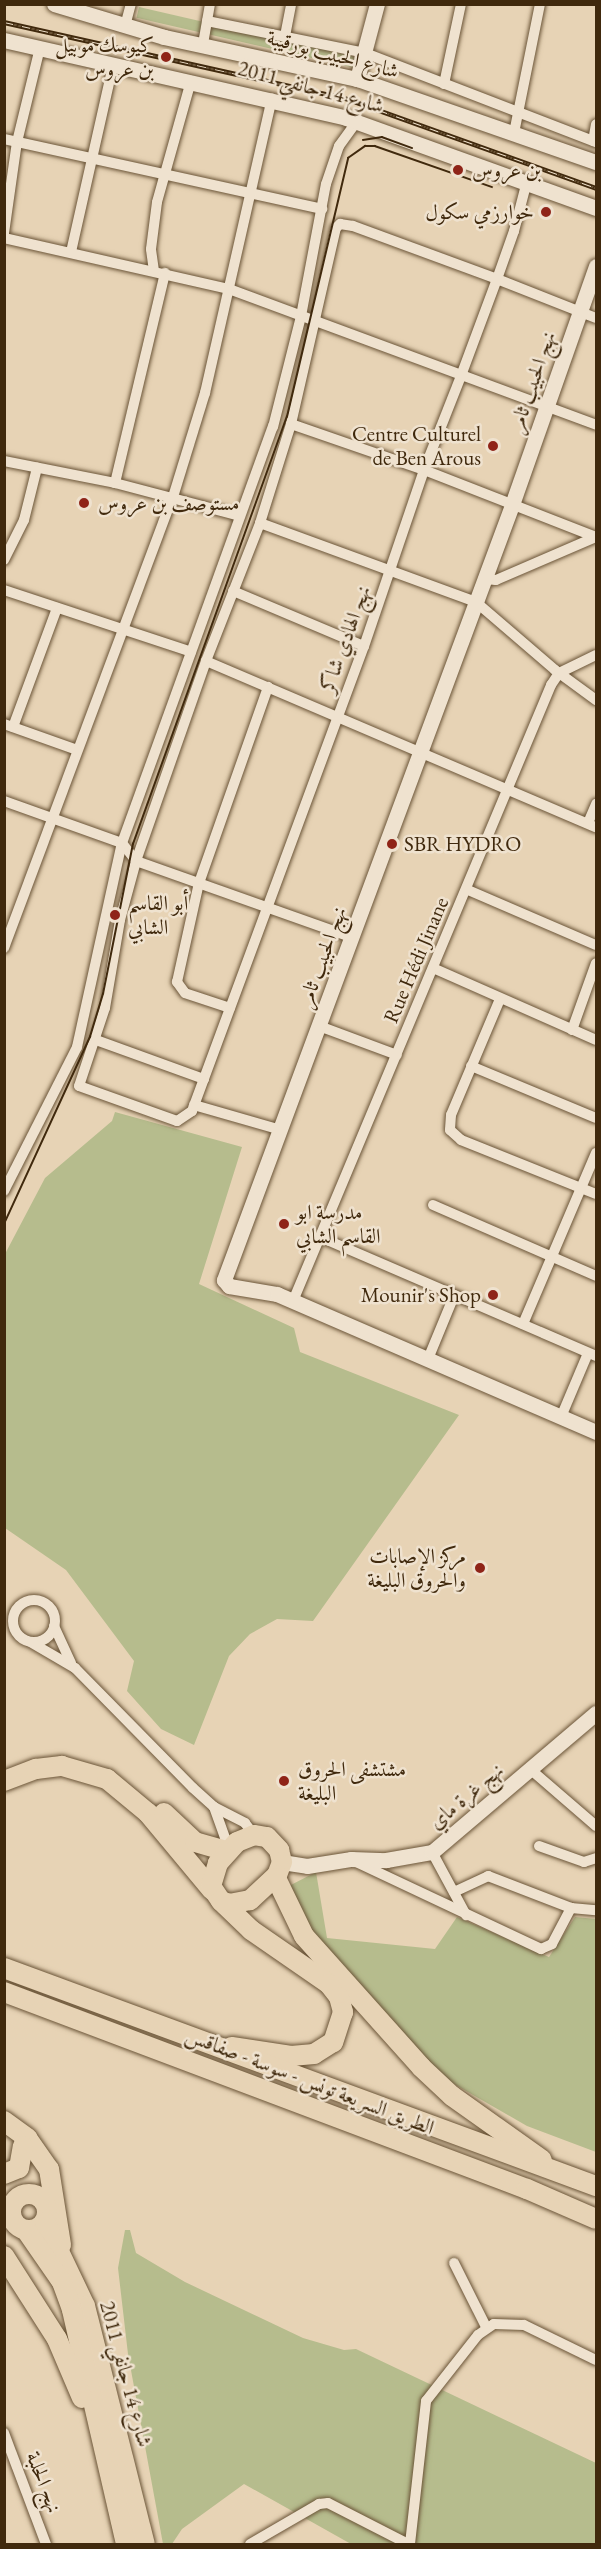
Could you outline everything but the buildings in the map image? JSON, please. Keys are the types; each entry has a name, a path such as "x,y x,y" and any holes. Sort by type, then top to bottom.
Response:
{"highway":[{"path":"4,1768 49,1756 97,1763 136,1785 188,1837 210,1849 227,1850"},
{"path":"4,1781 36,1769 62,1766 107,1779 148,1813 217,1896 251,1930 329,1984 343,2012 338,2035 314,2054 291,2056 241,2046 222,2051"},
{"path":"278,1872 250,1900 230,1904 217,1896 213,1876 227,1850 243,1838 254,1835 276,1845 278,1872 286,1905 311,1945 421,2067 452,2096 514,2138 550,2168"},
{"name":"الطريق السريعة تونس - سوسة - صفاقس","path":"4,1968 222,2051 597,2186"},
{"name":"الطريق السريعة تونس - سوسة - صفاقس","path":"10,1996 527,2189 597,2219"},
{"path":"4,2121 27,2138 49,2169 67,2265"},
{"path":"4,2132 23,2146 36,2169 14,2197"},
{"path":"4,2174 19,2168 23,2146"},
{"name":"شارع 14 جانفي 2011","path":"126,2544 68,2298 26,2230 16,2225 14,2197 40,2198 46,2206 45,2222 85,2306 145,2544"},
{"path":"26,2230 45,2222"},
{"path":"4,2256 57,2339 104,2451"}],"street":[{"name":"شارع الحبيب بورقيبة","path":"54,4 125,26 357,80 597,162"},
{"path":"125,26 131,4"},
{"path":"203,44 210,4"},
{"path":"285,36 291,4"},
{"path":"357,80 377,4"},
{"path":"444,84 461,4"},
{"path":"514,133 540,4"},
{"path":"207,21 365,53 595,141 597,123"},
{"name":"شارع 14 جانفي 2011","path":"4,40 272,99 357,121 526,185 597,208"},
{"path":"4,233 17,142 40,48"},
{"path":"71,252 113,65"},
{"path":"115,483 160,272 153,220 191,81"},
{"path":"4,948 122,627 173,497 205,393 272,99"},
{"path":"4,1191 77,1047 122,843 273,427 301,316 331,165 357,121"},
{"path":"4,139 322,209"},
{"name":"نهج الهادي شاكر","path":"194,1105 364,646 424,470 497,279 526,185"},
{"path":"281,1130 194,1105 188,1117 177,1121 78,1084 96,1040 136,861 206,661 260,523 291,424 336,228 340,224 497,279 597,318"},
{"path":"4,238 160,272 229,290 597,425"},
{"name":"نهج الحبيب ثامر","path":"597,266 485,579 224,1280 229,1286 266,1290 293,1301 597,1432"},
{"path":"291,424 424,470 596,537"},
{"path":"4,461 115,483 240,516"},
{"path":"4,560 24,520 37,468"},
{"path":"260,523 390,573 476,602 559,673 597,700"},
{"path":"485,579 496,580 596,537"},
{"path":"4,590 122,627 191,652"},
{"path":"233,591 364,646"},
{"path":"57,608 9,725 77,750"},
{"path":"559,673 597,655"},
{"path":"206,661 420,754 510,789 592,825 597,804"},
{"name":"Rue Hédi Jinane","path":"293,1301 559,673"},
{"path":"230,1008 185,993 177,982 199,883 268,687"},
{"path":"4,801 122,843 136,861 351,937"},
{"path":"468,890 597,945"},
{"path":"572,1030 597,963"},
{"path":"434,968 597,1040"},
{"path":"500,999 449,1123 455,1136 597,1194"},
{"path":"319,1026 397,1055"},
{"path":"96,1040 204,1079"},
{"path":"471,1066 597,1118"},
{"path":"523,1324 597,1153"},
{"path":"433,1205 597,1276"},
{"path":"320,1237 592,1354 561,1417"},
{"path":"428,1359 454,1296"},
{"path":"75,1668 54,1626 48,1605 35,1600 21,1604 13,1615 13,1628 20,1638 75,1668 214,1807 245,1823 254,1835"},
{"path":"32,1643 46,1638 54,1626"},
{"name":"نهج غرة ماي","path":"278,1872 351,1859 386,1860 432,1852 597,1713"},
{"path":"530,1769 597,1826"},
{"path":"214,1807 227,1850"},
{"path":"539,1846 584,1862 597,1858"},
{"path":"432,1852 466,1916"},
{"path":"351,1859 466,1916 541,1949 552,1944 571,1908"},
{"path":"454,1892 488,1876 571,1908 597,1910"},
{"path":"454,2263 486,2327"},
{"path":"250,2544 323,2503 409,2544 426,2401 486,2327 507,2322 524,2325 597,2360"},
{"name":"نهج الحلبة","path":"4,2433 46,2544"}],"green space":[{"path":"139,7 358,58 356,68 137,18"},
{"path":"115,1112 242,1147 199,1284 294,1328 300,1352 459,1415 313,1621 277,1619 250,1634 229,1656 194,1745 161,1729 127,1691 134,1661 66,1570 5,1528 5,1254 45,1178 112,1121"},
{"path":"316,1872 327,1938 435,1949 457,1917 549,1957 575,1917 596,1919 596,2152 527,2126 447,2080 321,1945 290,1905 287,1887"},
{"path":"125,2230 130,2230 136,2253 185,2282 303,2338 344,2350 356,2349 596,2463 596,2544 351,2544 244,2484 182,2529 172,2544 163,2544 128,2354 118,2268"}],"tram line":[{"path":"363,140 382,137 412,148"},
{"path":"4,1224 90,1037 103,994 133,844 287,417 348,158 365,146 375,146 492,187"}],"railway":[{"path":"4,22 345,98 596,188"}],"place":[{"name":"كيوسك موبيل بن عروس","path":"166,57"},
{"name":"بن عروس","path":"458,170"},
{"name":"خوارزمي سكول","path":"546,212"},
{"name":"Centre Culturel de Ben Arous","path":"493,446"},
{"name":"مستوصف بن عروس","path":"84,503"},
{"name":"SBR HYDRO","path":"392,844"},
{"name":"أبو القاسم الشابي","path":"115,915"},
{"name":"مدرسة ابو القاسم الشابي","path":"284,1224"},
{"name":"Mounir's Shop","path":"493,1295"},
{"name":"مركز الإصابات والحروق البليغة","path":"480,1568"},
{"name":"مشتشفى الحروق البليغة","path":"284,1781"}]}
